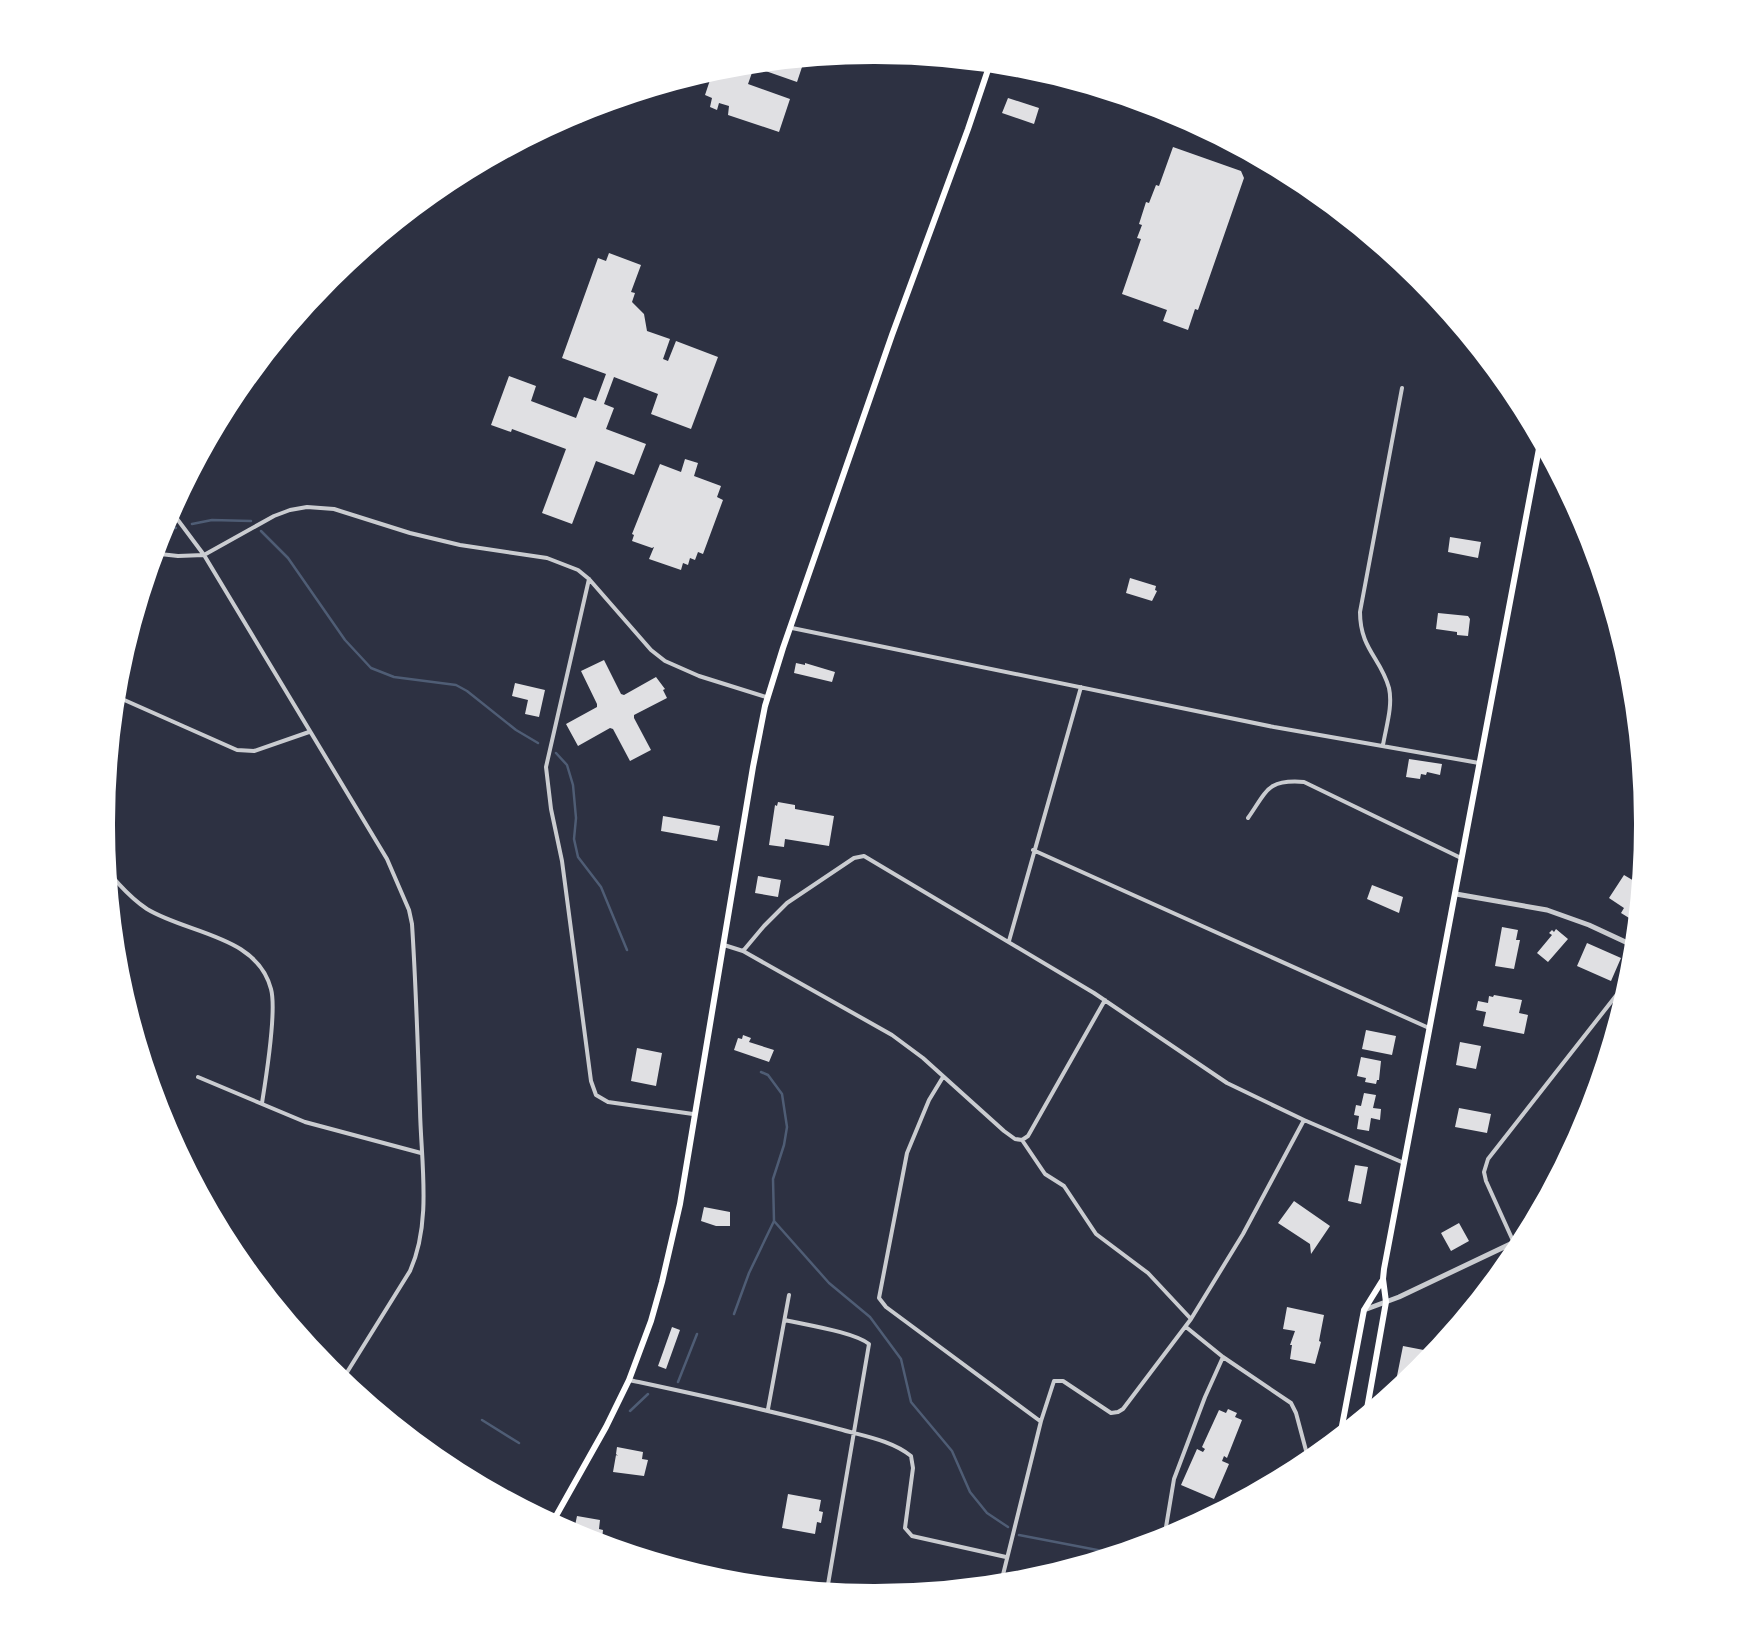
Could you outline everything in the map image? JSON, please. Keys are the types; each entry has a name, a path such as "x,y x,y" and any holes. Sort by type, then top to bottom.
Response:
{"main road":[{"path":"554,1519 606,1427 651,1321 680,1204 768,697 989,66"},
{"path":"1367,1410 1386,1302 1383,1279 1540,444"},
{"path":"1341,1431 1364,1310 1383,1279"}],"street":[{"path":"580,122 582,116"},
{"path":"1382,745 1389,689 1363,640 1360,612 1402,388"},
{"path":"158,554 204,556 274,516 307,507 334,509 460,545 547,558 568,565 589,579 665,661 768,697"},
{"path":"174,515 204,556 387,860 410,910 423,1210 417,1254 345,1376"},
{"path":"589,579 546,768 591,1081 596,1094 608,1102 696,1114"},
{"path":"790,628 1274,727 1479,763"},
{"path":"1010,941 1081,687"},
{"path":"119,698 237,750 254,751 309,732"},
{"path":"1248,818 1271,786 1285,781 1304,782 1461,858"},
{"path":"1033,850 1430,1028"},
{"path":"744,951 794,898 854,858 872,859 1106,1000 1217,1077 1404,1163"},
{"path":"110,871 142,905 249,952 265,973 272,992 262,1103"},
{"path":"1454,894 1548,910 1631,944"},
{"path":"724,945 744,951 892,1035 1015,1139 1028,1136 1106,1000"},
{"path":"1364,1310 1514,1243 1486,1181 1488,1159 1623,987"},
{"path":"198,1077 305,1122 421,1154"},
{"path":"943,1078 907,1153 879,1298 1041,1421"},
{"path":"1001,1579 1052,1384 1056,1379 1105,1410 1123,1409 1191,1319 1243,1234 1304,1120"},
{"path":"1022,1140 1045,1174 1064,1186 1096,1234 1148,1272 1191,1319"},
{"path":"768,1410 789,1295"},
{"path":"785,1320 849,1334 869,1344 827,1588"},
{"path":"1186,1326 1223,1357 1287,1399 1294,1407 1307,1455"},
{"path":"1165,1532 1174,1480 1223,1357"},
{"path":"629,1380 768,1410 902,1448 911,1456 913,1468 905,1528 912,1536 1006,1557"}],"building":[{"path":"804,61 797,82 755,67"},
{"path":"754,67 748,84 790,99 779,132 728,115 729,106 719,103 717,110 710,107 712,98 705,95 712,75"},
{"path":"1008,98 1039,108 1034,124 1002,113"},
{"path":"1192,127 1211,135 1210,139 1190,131"},
{"path":"1173,147 1241,171 1244,178 1188,330 1163,321 1167,310 1122,294 1141,239 1137,238 1146,202 1159,186"},
{"path":"609,253 641,265 631,292 635,293 632,302 644,314 647,331 670,339 663,359 668,361 676,341 718,357 691,429 651,414 658,394 614,377 604,404 614,408 606,429 646,444 634,475 596,461 572,524 542,513 566,449 491,425 509,376 536,386 531,401 576,418 584,397 596,401 606,374 562,358 598,258 606,261"},
{"path":"685,459 698,463 694,476 721,486 717,497 723,500 703,554 698,552 695,560 690,558 688,565 683,563 681,570 649,559 654,547 632,541 632,534 660,464 681,472"},
{"path":"1450,537 1481,542 1478,558 1448,552"},
{"path":"1130,578 1156,586 1152,601 1126,593"},
{"path":"1438,613 1468,616 1468,636 1436,629"},
{"path":"604,660 621,694 656,677 665,689 667,698 634,715 651,750 630,761 613,729 578,746 566,724 597,707 581,671"},
{"path":"796,663 835,672 832,682 794,673"},
{"path":"515,683 545,690 539,717 525,714 528,700 512,696"},
{"path":"1409,759 1442,764 1440,775 1427,772 1420,779 1406,777"},
{"path":"778,802 834,816 829,846 785,839 784,847 769,845"},
{"path":"663,816 720,826 717,841 661,831"},
{"path":"1624,875 1638,883 1634,921 1621,913 1624,908 1609,898"},
{"path":"758,876 781,880 778,897 755,893"},
{"path":"1372,885 1403,897 1399,913 1367,899"},
{"path":"1502,927 1518,930 1516,940 1520,940 1514,969 1495,966"},
{"path":"1556,929 1568,939 1548,962 1537,953 1552,935 1549,933"},
{"path":"1587,943 1621,958 1611,981 1577,966"},
{"path":"1489,996 1522,1000 1519,1013 1528,1015 1524,1034 1483,1026 1486,1012 1476,1010 1478,1001 1488,1003"},
{"path":"1366,1030 1396,1036 1392,1055 1362,1049"},
{"path":"743,1035 751,1038 749,1042 774,1050 769,1062 734,1050"},
{"path":"1460,1042 1481,1046 1476,1069 1456,1065"},
{"path":"637,1048 662,1053 656,1086 631,1081"},
{"path":"1361,1057 1381,1061 1376,1084 1357,1076"},
{"path":"1364,1093 1376,1095 1373,1108 1381,1109 1380,1120 1371,1118 1369,1131 1357,1129 1359,1116 1354,1115"},
{"path":"1459,1108 1491,1114 1487,1133 1455,1127"},
{"path":"1355,1165 1368,1167 1361,1204 1348,1201"},
{"path":"1294,1201 1330,1226 1311,1254 1310,1244 1278,1223"},
{"path":"704,1207 730,1212 730,1226 701,1221"},
{"path":"1459,1223 1469,1241 1451,1251 1441,1233"},
{"path":"1287,1307 1324,1315 1315,1364 1290,1359 1295,1331 1283,1329"},
{"path":"672,1327 680,1330 666,1369 658,1366"},
{"path":"1403,1346 1429,1351 1403,1377 1397,1376"},
{"path":"1228,1409 1242,1420 1227,1458 1224,1456 1222,1461 1229,1464 1214,1499 1181,1485 1197,1449 1205,1449 1202,1447 1219,1410 1226,1413"},
{"path":"617,1447 643,1452 642,1459 648,1460 644,1476 613,1472"},
{"path":"788,1494 821,1500 819,1511 823,1512 815,1534 782,1528"},
{"path":"577,1516 600,1520 602,1539 581,1531 574,1528"}],"waterway":[{"path":"192,524 251,521"},
{"path":"167,529 176,528"},
{"path":"261,531 288,558 345,640 371,668 394,677 456,685 538,743"},
{"path":"556,753 567,765 573,785 578,857 601,887 627,950"},
{"path":"734,1314 774,1221 773,1179 787,1127 782,1094 761,1072"},
{"path":"774,1221 829,1283 870,1317 901,1359 911,1402 952,1451 970,1492 987,1513 1008,1527"},
{"path":"678,1382 697,1334"},
{"path":"630,1411 648,1394"},
{"path":"482,1420 519,1443"},
{"path":"1019,1535 1110,1552"}]}
